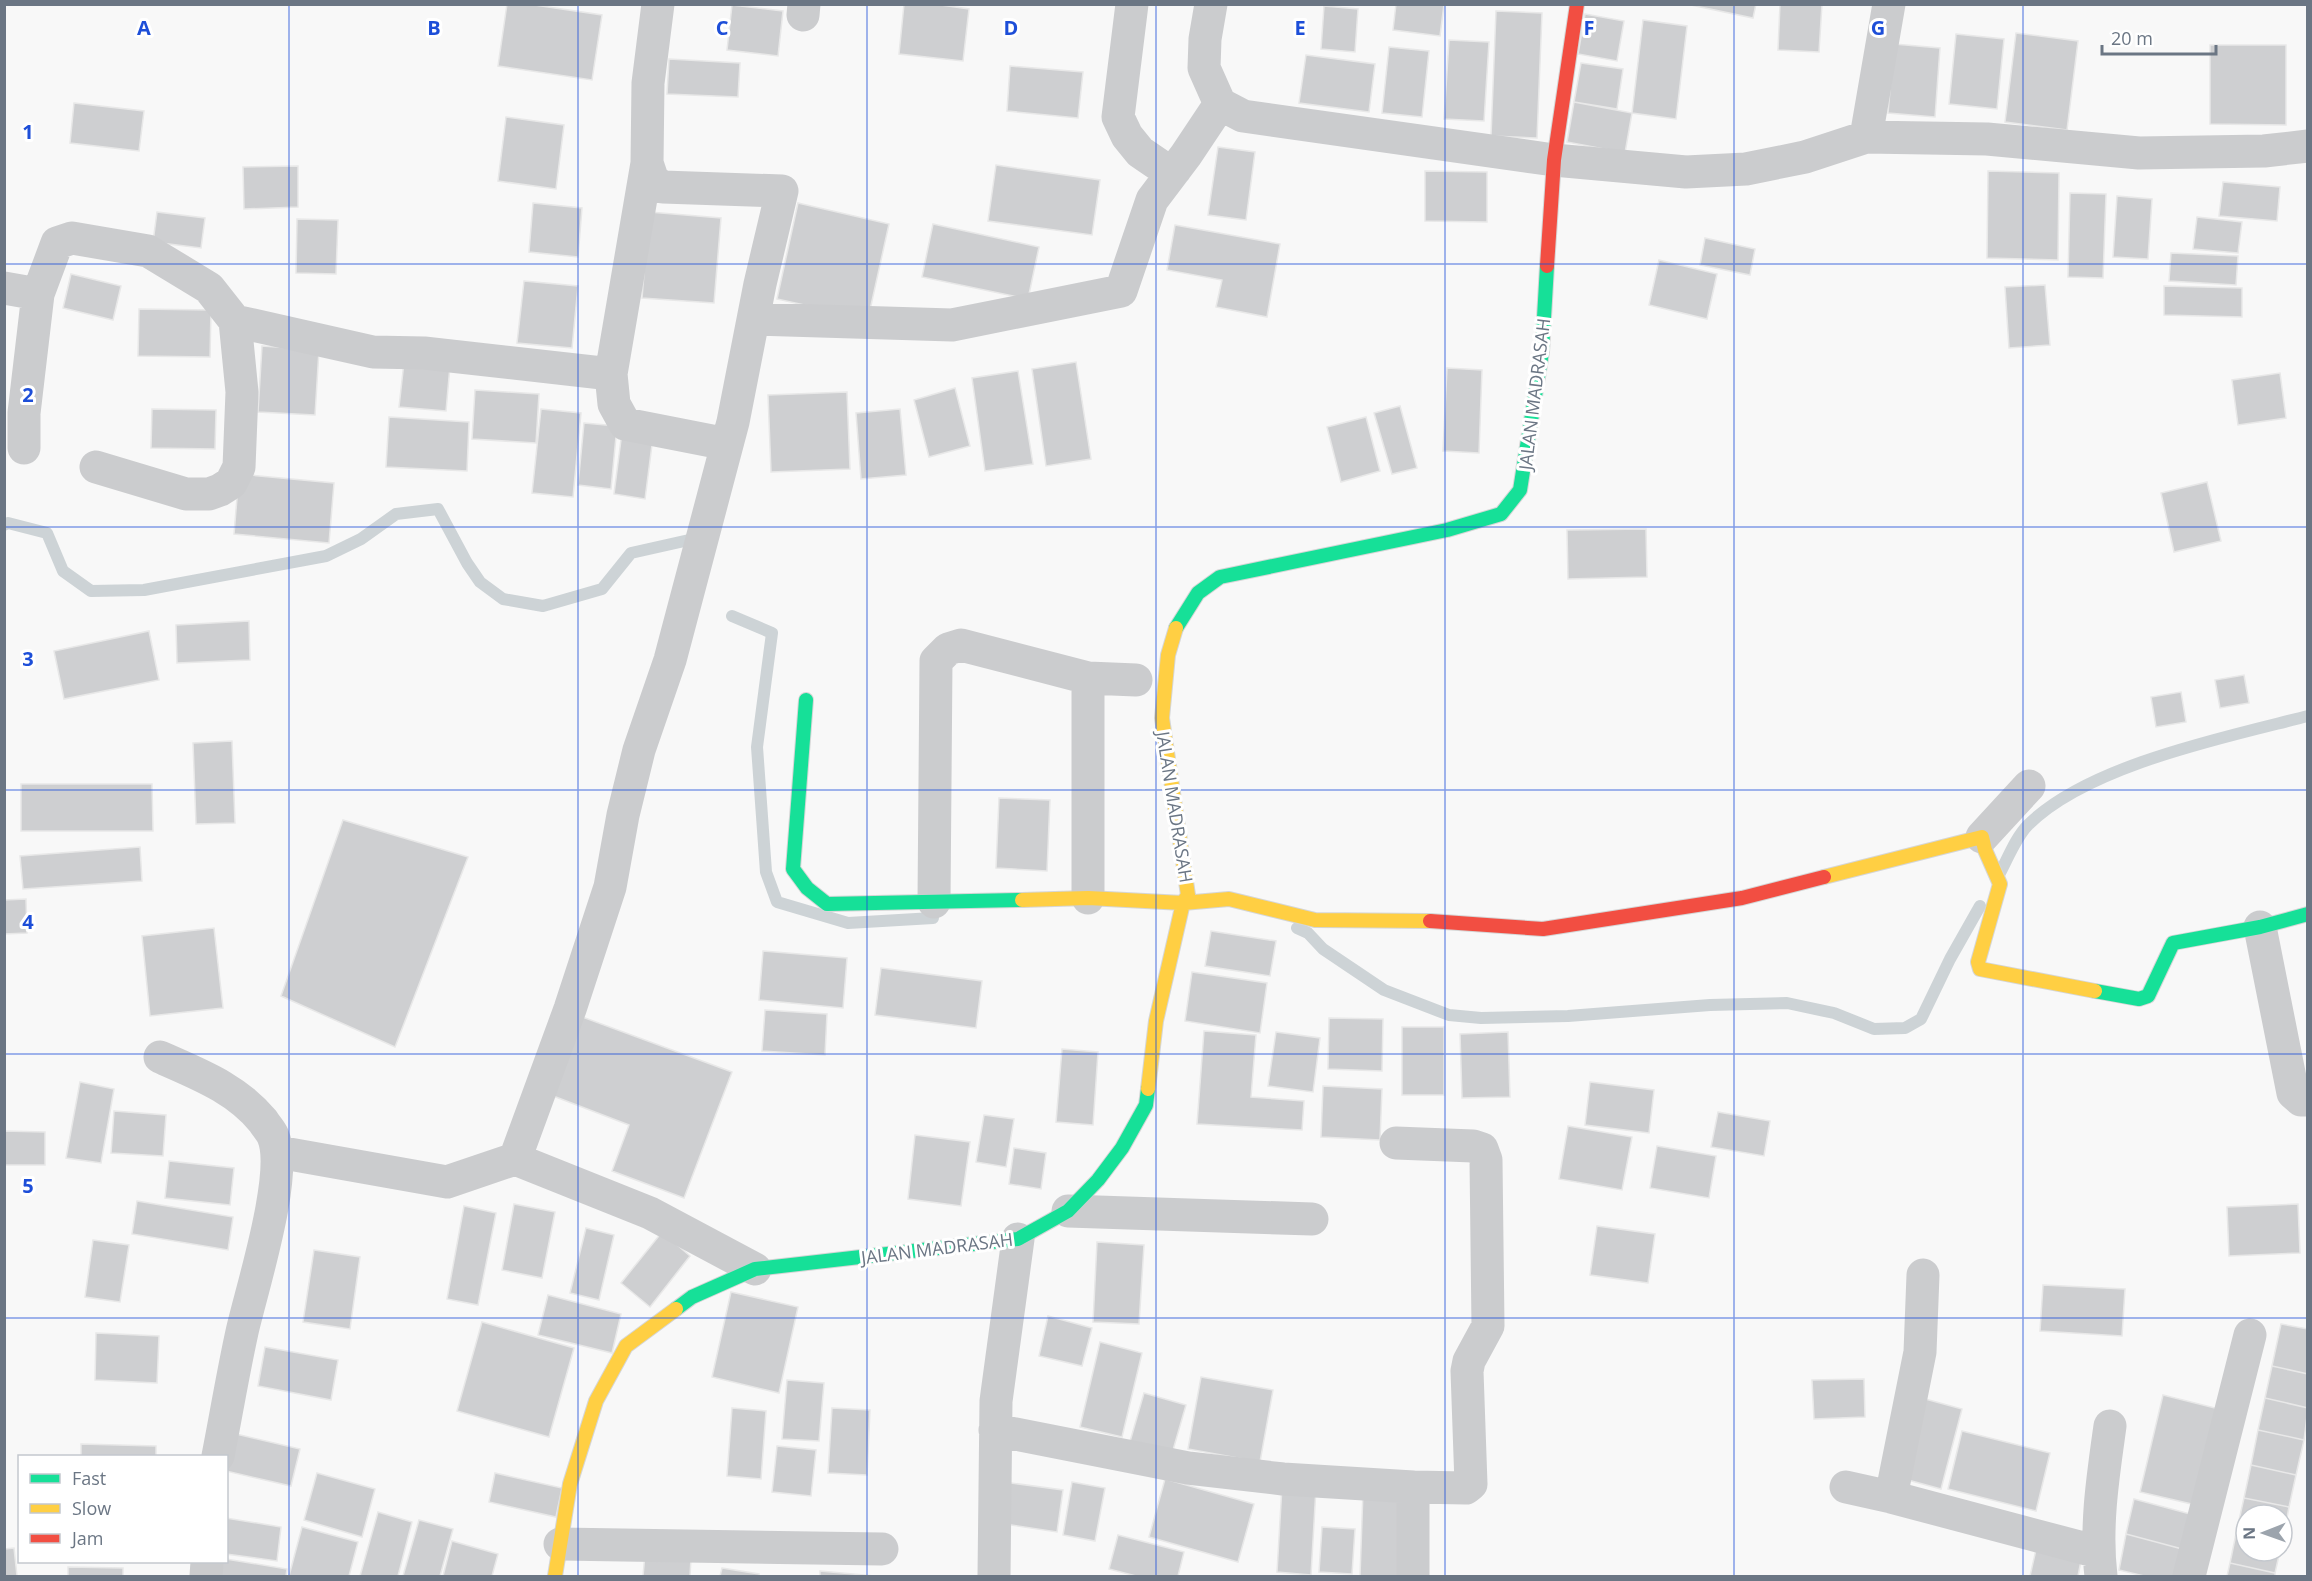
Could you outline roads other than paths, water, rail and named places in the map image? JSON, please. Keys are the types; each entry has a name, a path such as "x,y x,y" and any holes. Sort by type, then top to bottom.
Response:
{"street":[{"path":"658,4 648,83 647,163 610,374 614,404 625,424 727,444"},
{"path":"1132,4 1118,117 1127,136 1140,152 1162,167 1175,170"},
{"path":"1211,4 1205,39 1204,68 1232,110 1554,160 1686,172 1746,169 1805,157 1866,137 1987,139 2139,153 2264,151 2307,146"},
{"name":"JALAN MADRASAH","path":"555,1576 570,1484 596,1401 626,1346 692,1297 755,1269 1018,1239 1068,1211 1098,1180 1122,1148 1146,1105 1156,1021 1183,903 1188,895 1162,718 1168,655 1177,626 1198,594 1220,577 1447,530 1501,514 1520,490 1527,459 1542,352 1554,160 1577,4"},
{"path":"1866,137 1889,4"},
{"path":"754,319 952,325 1120,291 1152,200 1175,170 1232,110"},
{"path":"515,1159 570,1009 610,887 623,815 639,750 670,660 727,444 782,191 663,187 653,181 647,163"},
{"path":"24,448 24,413 38,294 57,243 72,238 147,251 210,288 235,321 242,392 238,467 231,483 209,494 186,494 96,467"},
{"path":"4,288 38,294"},
{"path":"235,321 373,352 424,353 610,374"},
{"path":"934,902 936,661 948,649 961,645 1088,678 1136,680"},
{"path":"1088,678 1088,898"},
{"path":"806,700 793,869 807,888 826,904 1088,898 1183,903 1229,899 1315,920 1424,921 1543,929 1742,898 1984,843 2029,786"},
{"path":"1984,843 2000,884 1978,963 1980,969 2139,999 2148,996 2173,943 2260,927 2307,914"},
{"path":"2260,927 2294,1093 2301,1100 2307,1100"},
{"path":"160,1057 222,1084 251,1106 273,1135 278,1152 269,1222 242,1332 218,1455"},
{"path":"995,1430 1188,1468 1283,1479 1466,1488 1472,1484 1467,1371 1469,1361 1488,1326 1486,1160 1482,1149 1473,1146 1396,1143"},
{"path":"278,1152 447,1182 515,1159 651,1213 755,1269"},
{"path":"1068,1211 1312,1220"},
{"path":"994,1576 996,1401 1018,1239"},
{"path":"1892,1497 1920,1352 1923,1275"},
{"path":"2189,1576 2250,1335"},
{"path":"1846,1487 1892,1497 2099,1564 2103,1480 2110,1426"},
{"path":"1413,1486 1413,1576"},
{"path":"560,1544 882,1549"}],"waterway":[{"path":"4,525 8,523 47,533 63,571 91,591 144,590 326,556 361,539 396,514 438,509 480,582 503,599 543,606 602,589 631,553 689,540"},
{"path":"732,616 772,633 757,747 766,872 777,902 848,923 933,918"},
{"path":"2000,873 2028,825 2054,804 2086,786 2160,756 2238,733 2308,716"},
{"path":"1297,928 1308,933 1323,949 1384,990 1449,1015 1481,1018 1568,1016 1710,1005 1787,1003 1834,1013 1874,1029 1905,1028 1921,1019 1950,959 1980,906"}]}
